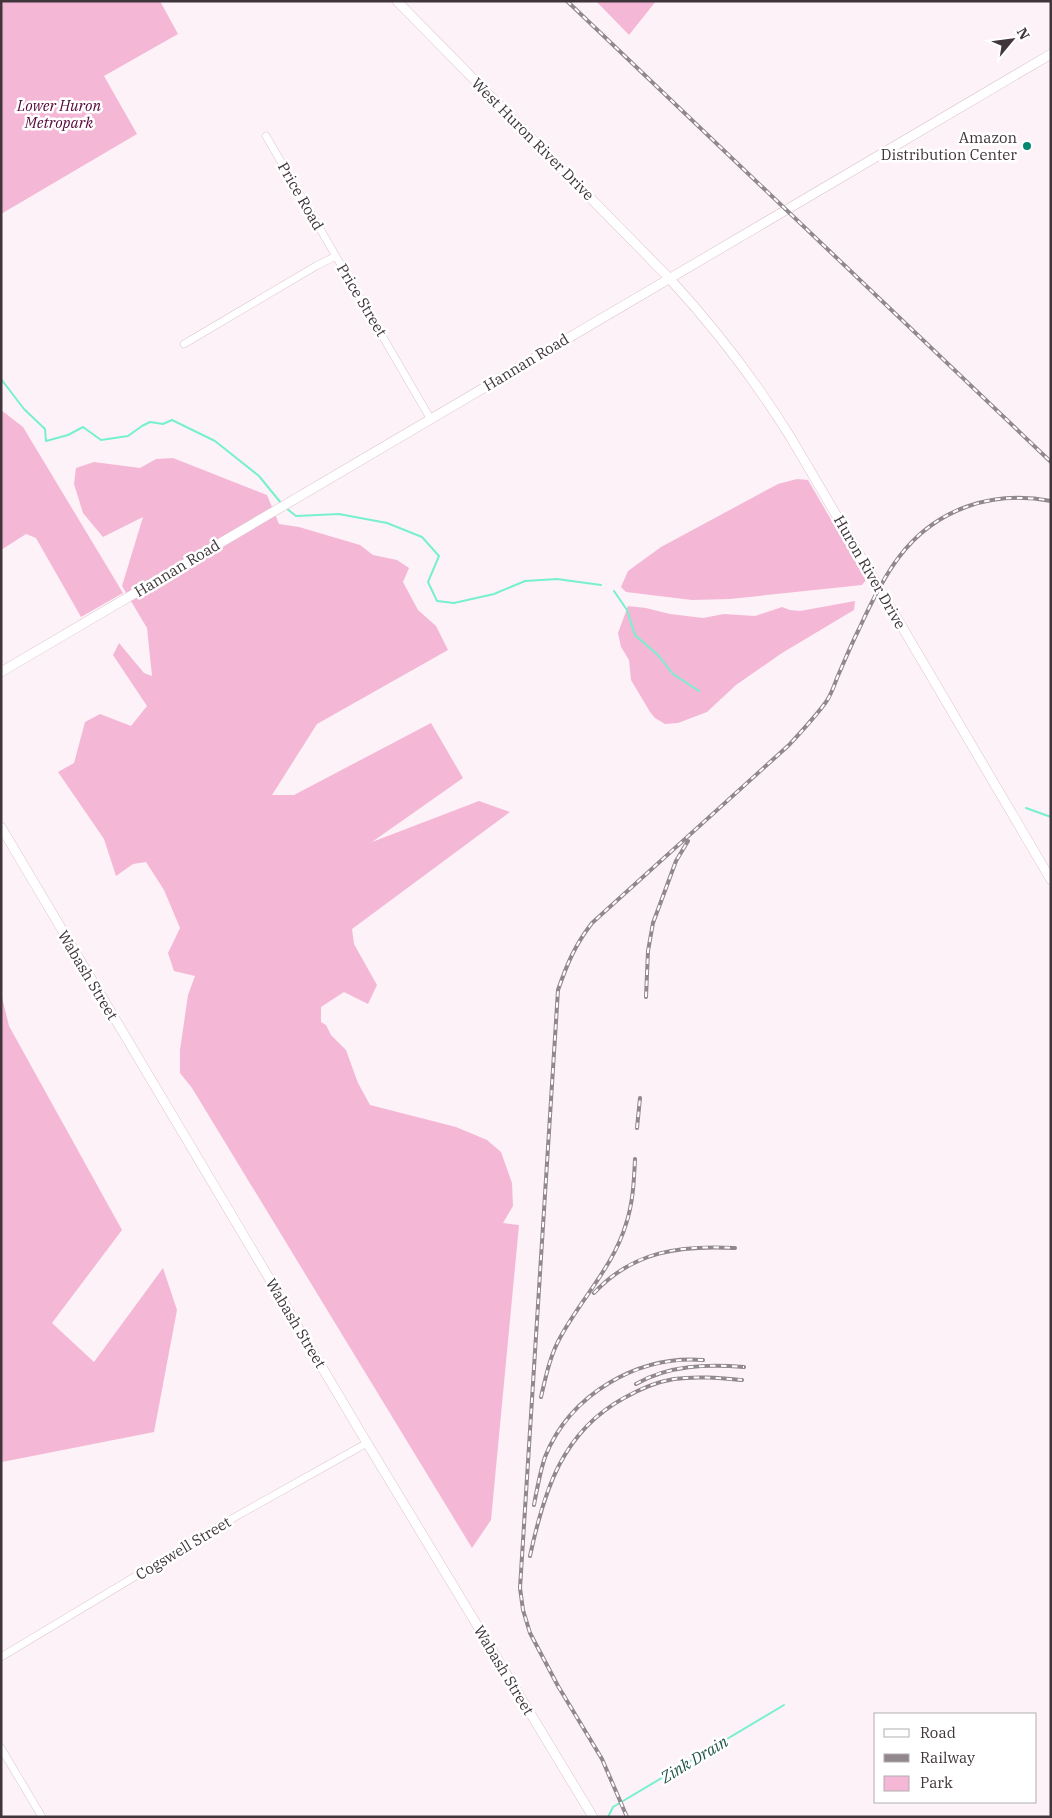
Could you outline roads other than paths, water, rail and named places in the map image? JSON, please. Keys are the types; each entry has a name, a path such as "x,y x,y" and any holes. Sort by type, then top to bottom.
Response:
{"street":[{"name":"West Huron River Drive","path":"397,1 669,278"},
{"name":"Hannan Road","path":"1,672 1051,54"},
{"name":"Price Road","path":"266,136 336,256"},
{"name":"Price Street","path":"184,344 336,256 390,346 430,418"},
{"name":"Huron River Drive","path":"669,278 731,350 786,430 1051,880"},
{"name":"Wabash Street","path":"1,827 367,1443 593,1817"},
{"name":"Cogswell Street","path":"1,1657 219,1526 367,1443"},
{"path":"1,1748 42,1817"}],"waterway":[{"path":"1,379 24,409 45,429 46,441 68,435 83,427 101,440 128,436 150,422 163,424 172,420 215,441 259,476 281,503"},
{"path":"286,508 296,516 339,514 387,523 422,537 439,556 428,582 437,601 454,603 494,594 525,581 557,579 601,585"},
{"path":"614,591 627,610 635,635 658,655 673,674 699,691"},
{"path":"1026,808 1051,817"},
{"name":"Zink Drain","path":"608,1817 613,1807 784,1705"}],"railway":[{"path":"567,1 1051,462"},
{"path":"627,1817 602,1759 558,1686 530,1633 523,1610 520,1588 558,990 572,955 592,923 789,745 822,708 831,693 853,641 877,592 893,565 914,540 930,526 967,506 1008,498 1051,501"},
{"path":"646,997 648,951 653,923 676,861 688,841"},
{"path":"637,1128 640,1098"},
{"path":"541,1397 557,1343 606,1267 621,1239 630,1208 634,1184 635,1159"},
{"path":"594,1293 625,1268 659,1254 696,1248 735,1248"},
{"path":"534,1505 545,1457 556,1435 571,1415 589,1397 609,1383 631,1372 654,1364 679,1360 703,1360"},
{"path":"636,1384 675,1369 702,1366 744,1367"},
{"path":"530,1556 542,1509 559,1465 585,1428 603,1412 624,1398 667,1380 700,1377 742,1380"}],"place":[{"name":"Amazon Distribution Center","path":"1027,146"}],"park label":[{"name":"Lower Huron Metropark","path":"59,114"}]}
